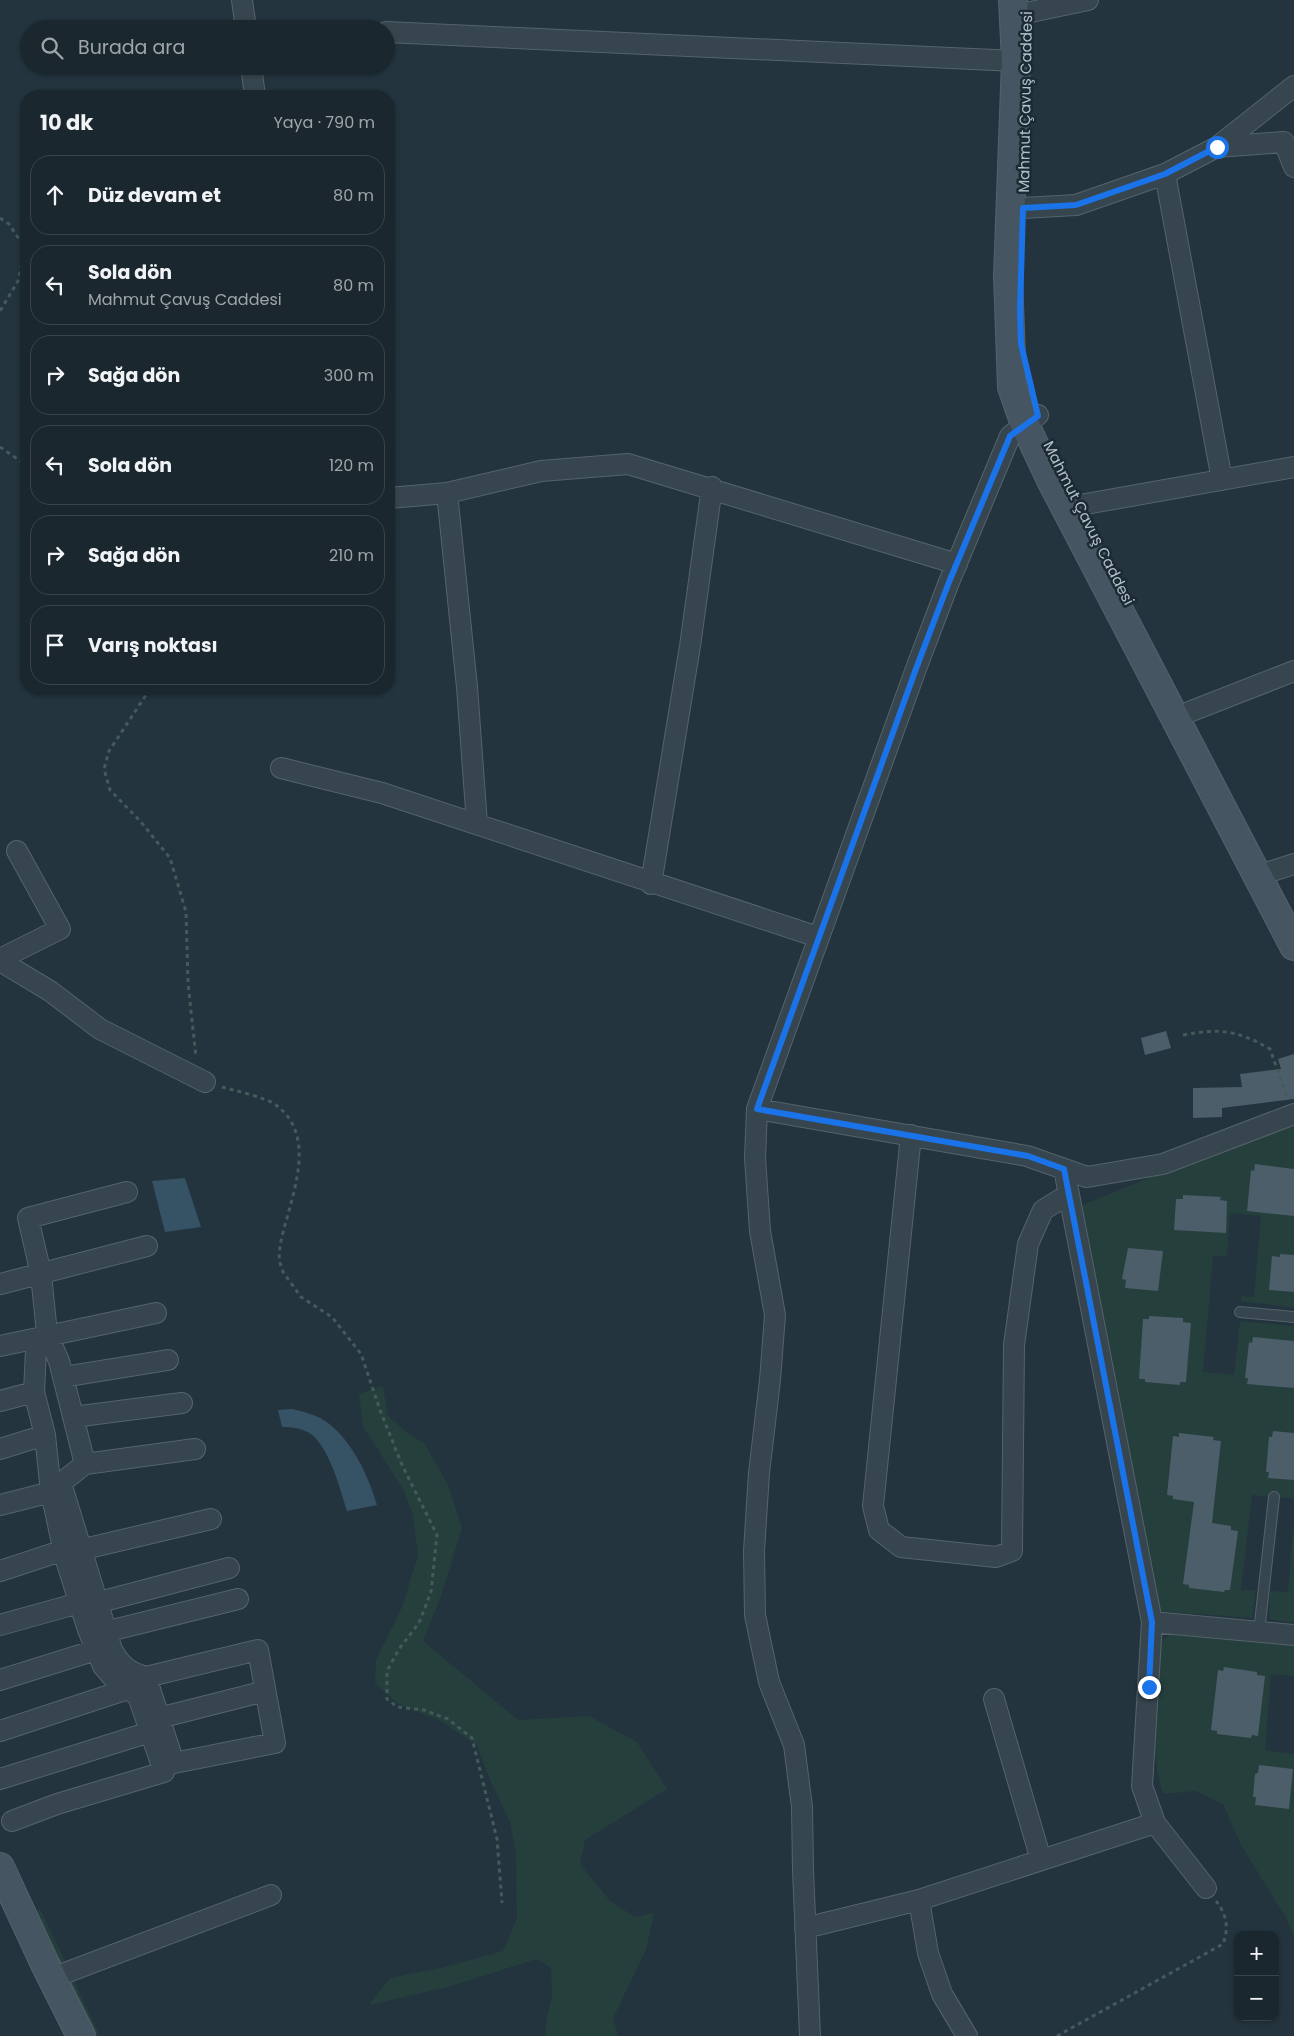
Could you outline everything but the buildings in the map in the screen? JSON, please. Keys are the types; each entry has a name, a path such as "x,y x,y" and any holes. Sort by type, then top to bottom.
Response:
{"main road":[{"path":"1022,4 1016,61 1008,276 1012,387 1031,420 1051,480 1294,946"},
{"name":"Mahmut Çavuş Caddesi","path":"1022,4 1028,60 1020,311 1021,344 1031,420 1045,438 1189,712 1282,868 1294,921"},
{"path":"0,1867 81,2036"}],"street":[{"path":"242,0 245,20"},
{"path":"1022,4 1088,0"},
{"path":"395,32 1016,61"},
{"path":"252,75 254,90"},
{"path":"1023,208 1076,205 1165,174 1217,147 1294,86"},
{"path":"1217,147 1284,142 1294,168"},
{"path":"1165,174 1222,480"},
{"path":"810,2036 802,1807 794,1745 769,1682 755,1615 754,1551 758,1474 770,1380 775,1315 760,1231 755,1158 757,1109 917,666 957,564 1010,436 1031,420"},
{"path":"395,497 447,493 541,472 628,464 957,564"},
{"path":"1080,505 1294,467"},
{"path":"651,884 690,646 712,488"},
{"path":"447,493 467,687 478,824"},
{"path":"1189,712 1294,671"},
{"path":"281,768 382,794 478,824 651,884 818,937"},
{"path":"0,960 60,929 17,851"},
{"path":"0,960 50,991 100,1029 205,1082"},
{"path":"757,1109 1028,1156 1087,1177 1163,1164 1294,1114"},
{"path":"911,1135 872,1506 879,1530 901,1546 996,1557 1012,1551 1014,1345 1028,1244 1043,1210 1069,1194"},
{"path":"1064,1169 1152,1622 1142,1786 1155,1823 1206,1888"},
{"path":"85,1464 59,1361 47,1334 41,1274 28,1218 127,1192"},
{"path":"0,1284 147,1246"},
{"path":"0,1346 47,1334 156,1313"},
{"path":"47,1334 36,1350 34,1392 45,1435 51,1492 72,1550 88,1603 96,1650 103,1666 114,1680 138,1696 174,1763 275,1743 258,1650 146,1677 131,1673 119,1663 105,1632 88,1603"},
{"path":"63,1377 168,1360"},
{"path":"0,1401 34,1392"},
{"path":"73,1417 182,1403"},
{"path":"0,1449 45,1435"},
{"path":"72,1550 61,1483 85,1464 195,1448"},
{"path":"0,1505 51,1492"},
{"path":"0,1572 72,1550 211,1519"},
{"path":"0,1625 229,1568"},
{"path":"105,1632 238,1600"},
{"path":"1152,1622 1294,1635"},
{"path":"0,1680 96,1650"},
{"path":"12,1821 57,1804 164,1772 146,1677"},
{"path":"0,1731 128,1689"},
{"path":"0,1779 155,1725 265,1691"},
{"path":"994,1698 1041,1860"},
{"path":"805,1928 920,1900 1155,1823"},
{"path":"52,1978 270,1895"},
{"path":"920,1900 928,1953 942,1994 967,2036"}],"lane":[{"path":"1240,1312 1294,1317"},
{"path":"1259,1632 1274,1497"}],"path":[{"path":"0,218 9,224 20,240"},
{"path":"0,311 18,281 20,272"},
{"path":"0,447 20,461"},
{"path":"146,695 109,751 104,769 110,790 141,822 170,858 186,912 188,983 197,1064 205,1082 276,1104 288,1117 296,1133 301,1151 280,1246 279,1260 283,1272 301,1296 332,1317 361,1354 380,1410 402,1465 436,1535 431,1592 419,1623 387,1671 387,1699 397,1707 424,1710 448,1719 472,1738 497,1838 502,1903"},
{"path":"1183,1035 1220,1030 1251,1038 1270,1049 1294,1114"},
{"path":"1056,2036 1223,1944 1228,1930 1222,1909 1206,1888"}],"green space":[{"path":"1294,1125 1294,1308 1241,1301 1241,1296 1254,1297 1261,1216 1230,1213 1227,1256 1213,1256 1203,1372 1234,1375 1240,1321 1294,1326 1294,1499 1252,1495 1241,1590 1256,1590 1252,1618 1156,1611 1077,1207 1149,1178"},
{"path":"383,1386 388,1416 405,1431 425,1444 448,1485 462,1528 441,1596 423,1641 518,1720 589,1716 637,1742 667,1789 585,1840 580,1864 610,1901 635,1917 654,1913 646,1950 613,2018 618,2036 545,2036 552,1996 551,1968 537,1959 448,1987 369,2005 390,1978 445,1967 503,1951 517,1918 516,1854 510,1822 491,1782 477,1745 439,1720 398,1704 375,1683 376,1660 402,1607 418,1556 413,1515 404,1491 363,1426 359,1394"},
{"path":"1294,1521 1294,1623 1269,1619 1270,1591 1288,1592"},
{"path":"1172,1633 1294,1644 1294,1676 1271,1674 1265,1750 1294,1754 1294,1937 1285,1916 1241,1845 1223,1804 1195,1791 1164,1794 1160,1782 1155,1747 1154,1684 1155,1667 1160,1644"},
{"path":"40,1909 66,1963 56,1968 31,1914"},
{"path":"73,1979 100,2036 90,2036 64,1982"}],"water":[{"path":"185,1178 201,1227 165,1232 152,1181"},
{"path":"292,1409 324,1420 345,1439 364,1471 377,1505 347,1511 334,1470 318,1441 304,1430 282,1427 278,1410"}],"route":[{"path":"1149,1687 1152,1622 1064,1169 1028,1156 757,1109 949,582 1010,436 1038,416 1021,344 1023,208 1076,205 1165,174 1217,147"}]}
